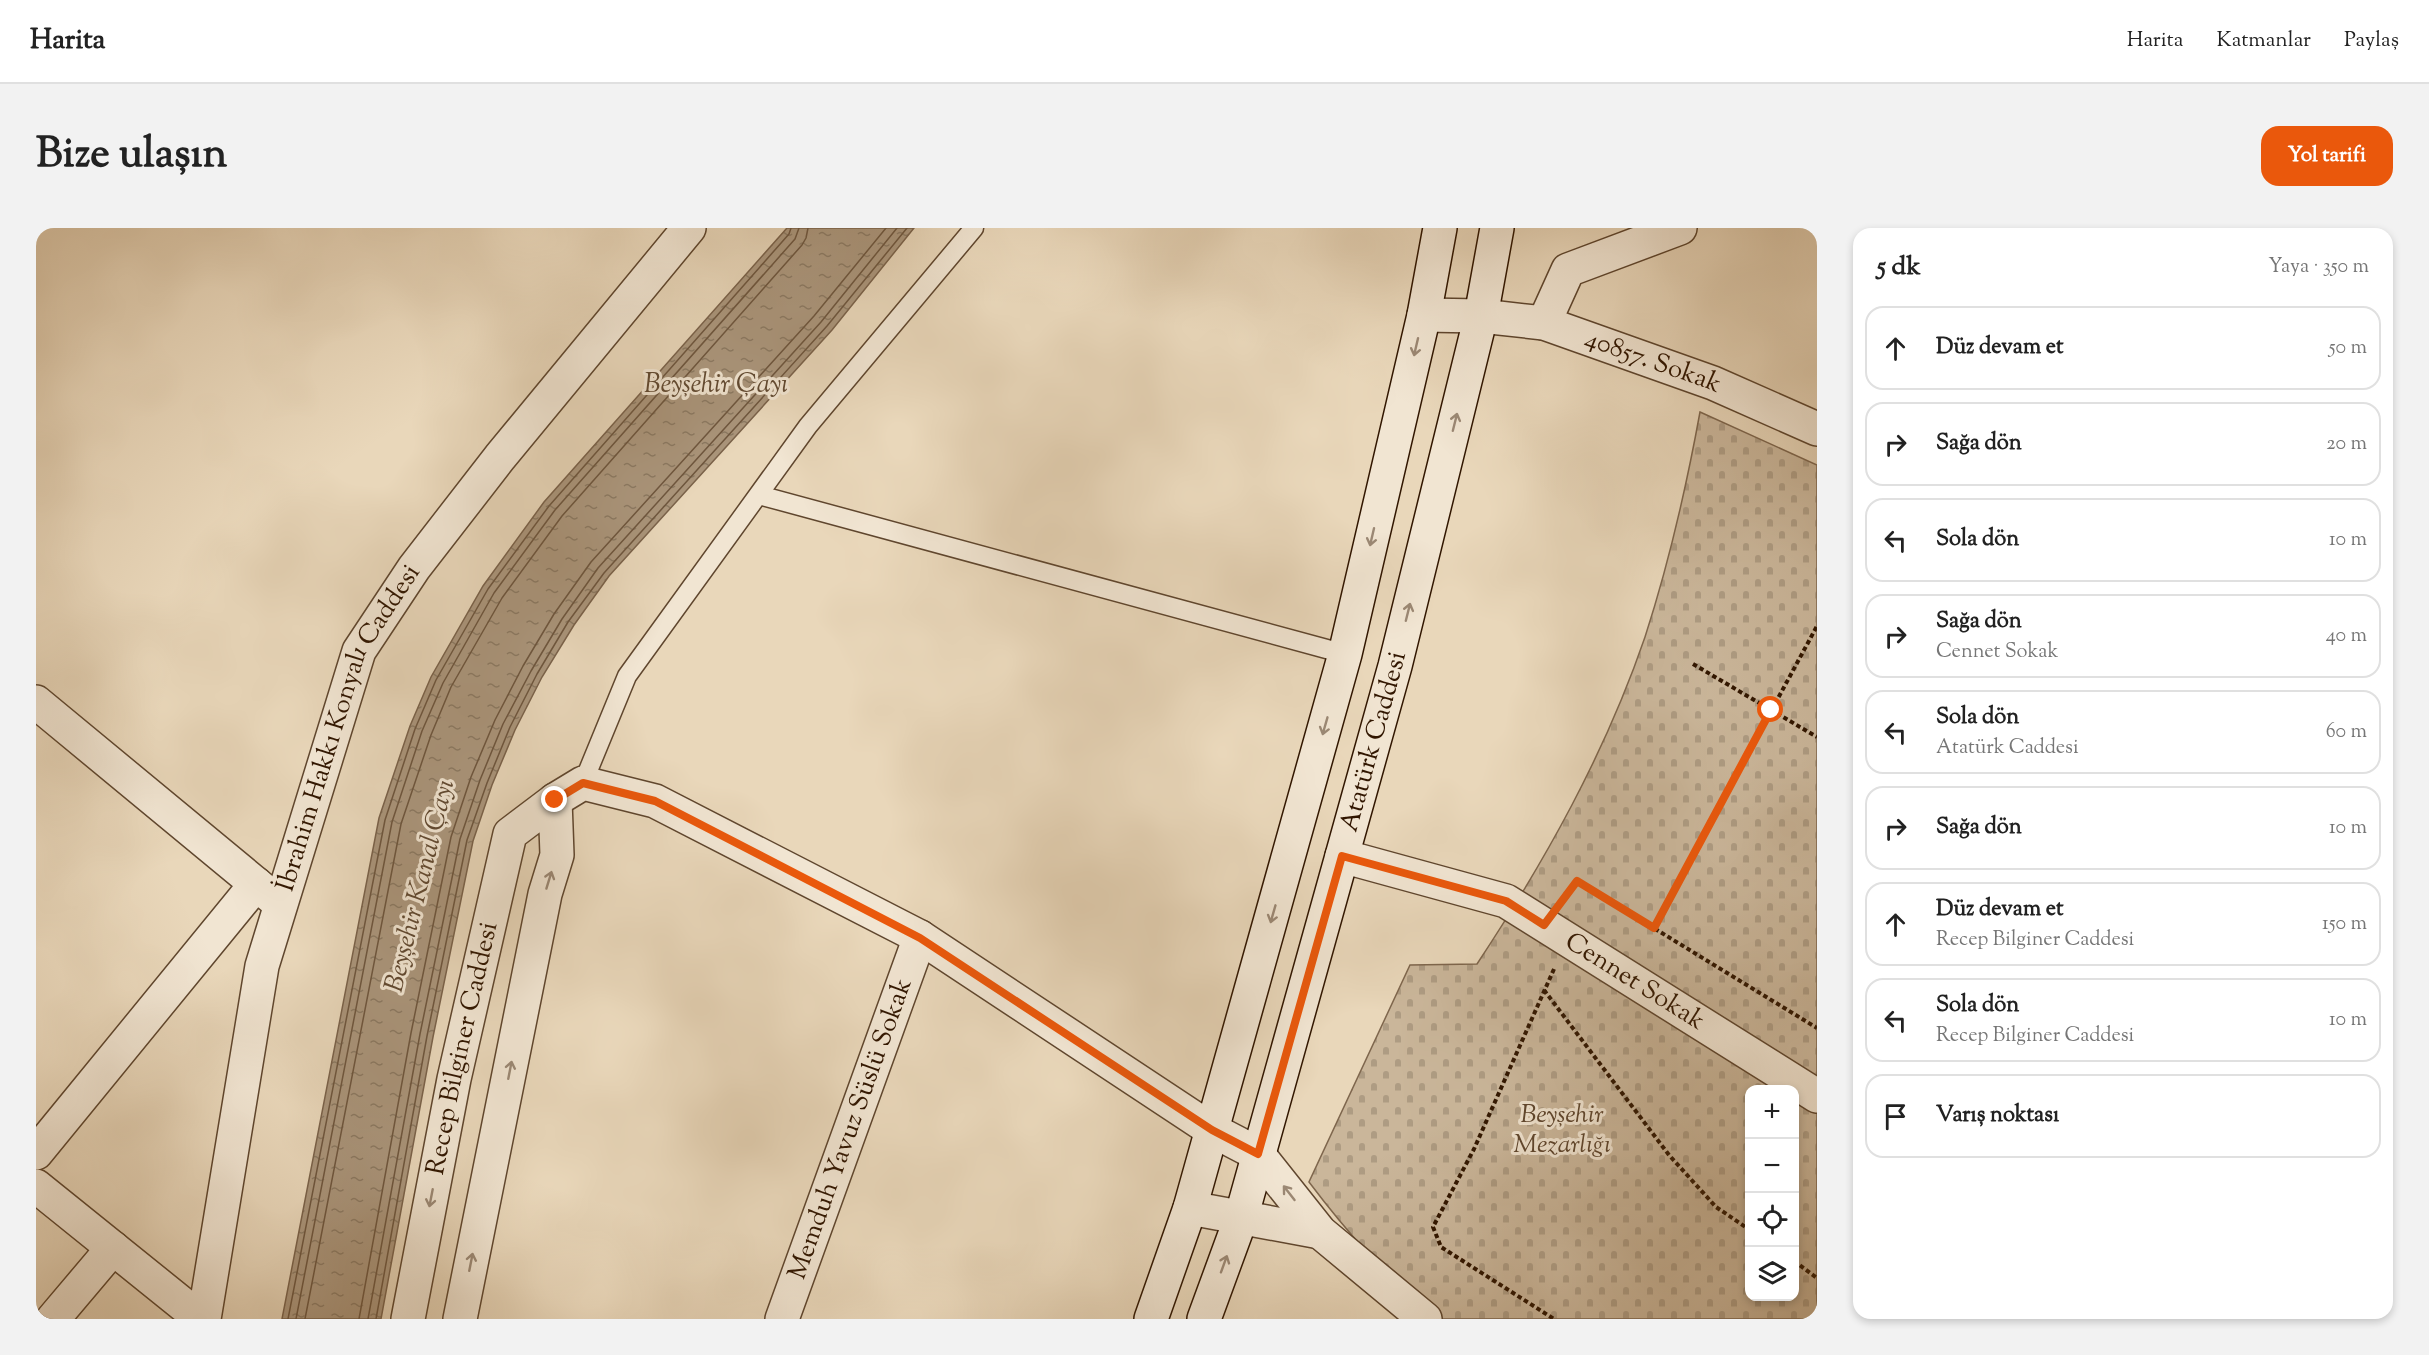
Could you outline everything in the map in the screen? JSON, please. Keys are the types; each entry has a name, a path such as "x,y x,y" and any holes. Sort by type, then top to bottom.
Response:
{"street":[{"name":"İbrahim Hakkı Konyalı Caddesi","path":"203,1319 262,966 268,894 359,651 414,568 500,457 689,228"},
{"name":"Atatürk Caddesi","path":"1151,1319 1190,1208 1345,654 1424,315 1440,228"},
{"name":"Atatürk Caddesi","path":"1204,1319 1241,1218 1395,666 1481,316 1497,228"},
{"path":"1544,323 1568,270 1680,228"},
{"name":"40857. Sokak","path":"1424,315 1481,316 1544,323 1713,383 1817,429"},
{"path":"36,702 268,894 36,1153"},
{"path":"583,783 655,801 920,938 1212,1130 1258,1154 1320,1232 1425,1319"},
{"name":"Recep Bilginer Caddesi","path":"408,1319 453,1079 510,834 555,800 583,783"},
{"name":"Recep Bilginer Caddesi","path":"460,1319 545,894 557,855 555,800"},
{"name":"Cennet Sokak","path":"1342,856 1506,901 1817,1096"},
{"name":"Memduh Yavuz Süslü Sokak","path":"782,1319 920,938"},
{"path":"36,1186 203,1319"},
{"path":"1190,1208 1320,1232"},
{"path":"53,1319 113,1248"}],"lane":[{"path":"583,783 627,676 808,426 974,228"},
{"path":"759,495 1345,654"}],"path":[{"path":"1654,928 1817,626"},
{"path":"1693,664 1817,737"},
{"path":"1554,1319 1441,1247 1433,1227 1474,1149 1544,990 1555,932 1577,881 1817,1028"},
{"path":"1544,990 1669,1155 1716,1207 1745,1227"},
{"path":"1799,1265 1817,1278"}],"green space":[{"name":"Beyşehir Mezarlığı","path":"1700,412 1817,465 1817,1319 1434,1319 1368,1254 1309,1182 1410,965 1477,964 1526,886 1572,806 1611,723 1645,637 1683,498"}],"water":[{"name":"Beyşehir Çayı","path":"787,228 914,228 832,330 609,576 574,625 542,677 515,730 492,785 473,841 433,1037 381,1319 282,1319 379,818 410,726 431,677 483,586 544,502"}],"route":[{"path":"555,800 583,783 655,801 920,938 1212,1130 1258,1154 1342,856 1506,901 1544,925 1577,881 1654,928 1771,710"}],"water label":[{"name":"Beyşehir Kanal Çayı","path":"421,886"}]}
